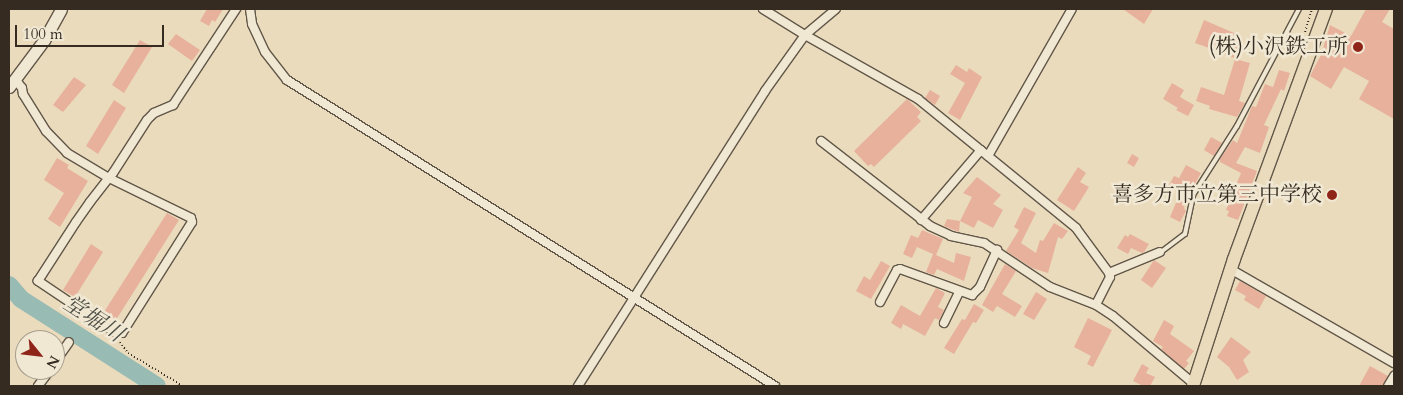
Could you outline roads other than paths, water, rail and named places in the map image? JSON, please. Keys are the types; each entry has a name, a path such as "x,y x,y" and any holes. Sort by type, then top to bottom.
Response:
{"highway":[{"path":"1194,385 1234,259 1326,9"}],"main road":[{"path":"12,83 44,40 61,9"}],"street":[{"path":"12,83 22,88 23,94 46,131 59,146 74,158 109,178 191,218 192,222 124,331 119,334 38,281 76,222 109,178 147,120 154,114 172,105 236,9"},
{"path":"250,9 252,24 265,52 287,80 775,386"},
{"path":"763,9 918,99 1076,228 1109,273 1110,278 1096,305"},
{"path":"578,386 765,91 805,35 836,9"},
{"path":"988,156 1072,9"},
{"path":"821,141 921,220 943,233 984,243 1050,287 1096,305 1113,316 1194,385"},
{"path":"921,220 981,150"},
{"path":"880,302 897,270 900,269 932,279 967,295 975,293 997,250"},
{"path":"1109,273 1160,252"},
{"path":"1232,270 1394,363"},
{"path":"944,323 960,292"},
{"path":"65,348 69,342"},
{"path":"1388,386 1394,376"}],"lane":[{"path":"1160,252 1185,234 1193,195 1237,126 1299,9"}],"waterway":[{"name":"堂堀川","path":"9,285 21,299 157,386"}],"place":[{"name":"(株)小沢鉄工所","path":"1358,47"},
{"name":"喜多方市立第三中学校","path":"1332,195"}]}
